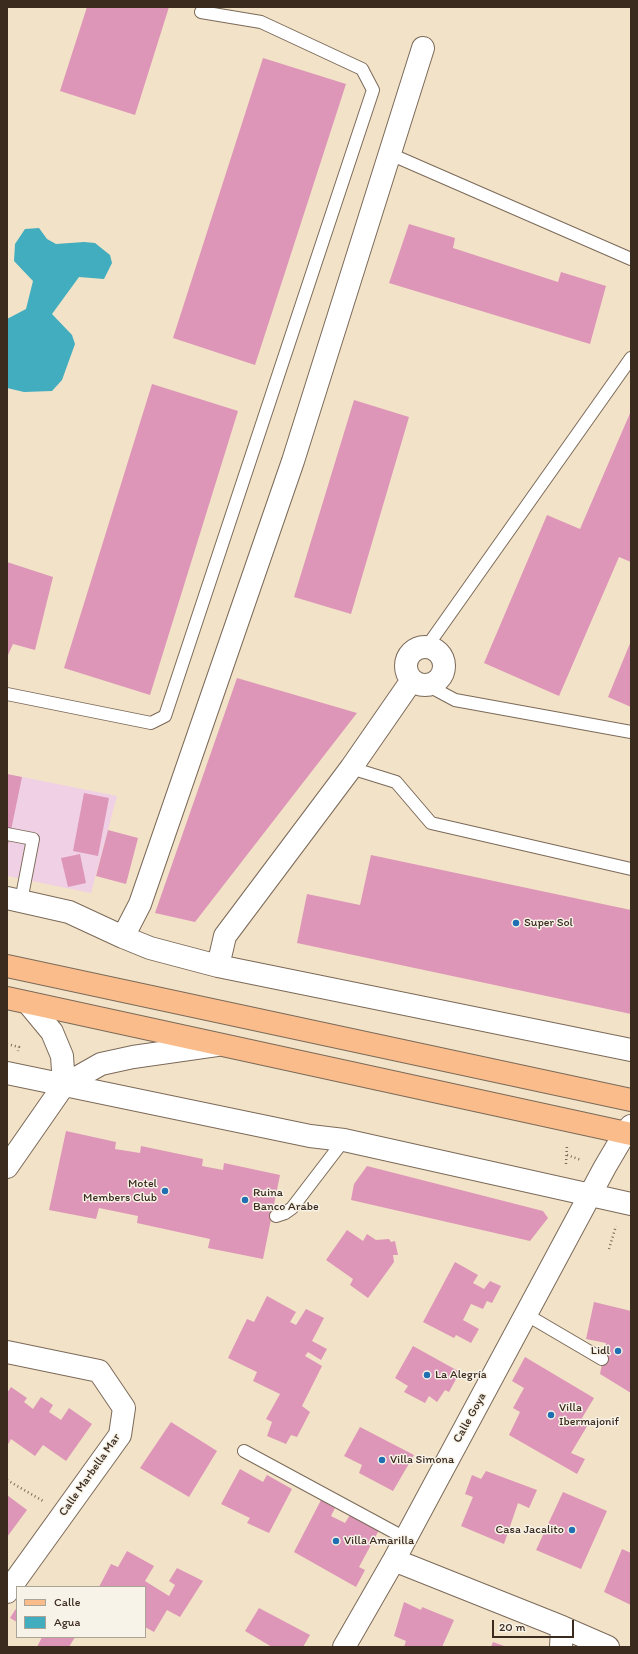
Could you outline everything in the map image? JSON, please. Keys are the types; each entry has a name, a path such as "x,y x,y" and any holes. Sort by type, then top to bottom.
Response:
{"main road":[{"path":"7,966 631,1100"},
{"path":"7,998 629,1131"}],"street":[{"path":"123,937 140,904 293,461 423,48"},
{"path":"425,646 440,654 444,666 439,679 420,682 408,675 406,669 408,656 418,648 425,646"},
{"path":"218,966 225,936 350,768 420,682"},
{"path":"14,899 70,912 150,948 218,966 631,1050"},
{"path":"28,1003 52,1032 62,1056 64,1085"},
{"path":"7,1167 64,1085 101,1064 133,1057 218,1044"},
{"path":"7,1073 310,1136 344,1140 631,1204"},
{"name":"Calle Goya","path":"344,1647 394,1560 605,1167 629,1131"},
{"name":"Calle Marbella Mar","path":"7,1352 99,1371 124,1408 120,1436 7,1592"},
{"path":"394,1560 561,1637 608,1647"}],"lane":[{"path":"7,694 151,723 165,716 373,90 362,69 262,22 202,12"},
{"path":"390,154 631,259"},
{"path":"431,648 433,638 631,358"},
{"path":"420,682 455,700 631,732"},
{"path":"350,768 396,782 431,823 631,869"},
{"path":"7,834 33,840 14,899"},
{"path":"276,1216 284,1214 292,1208 344,1140"},
{"path":"526,1315 602,1359"},
{"path":"244,1451 405,1538"}],"path":[{"path":"7,1480 64,1513"}],"shaded area":[{"path":"7,774 117,796 91,893 7,876"}],"water":[{"path":"39,228 47,239 56,244 84,242 95,243 110,255 112,263 104,279 79,277 52,314 72,335 75,344 62,380 52,391 24,392 7,388 7,319 26,309 33,281 14,261 15,244 25,229"}],"building":[{"path":"87,7 169,7 135,115 60,91"},
{"path":"263,58 346,84 255,365 173,338"},
{"path":"409,224 455,238 453,248 558,282 561,272 606,286 590,344 389,283"},
{"path":"152,384 238,411 150,695 64,668"},
{"path":"354,400 409,417 351,614 294,597"},
{"path":"631,411 631,562 619,557 559,696 484,663 547,515 580,529"},
{"path":"7,562 53,577 35,650 13,644 8,655 7,655"},
{"path":"631,641 631,707 608,697"},
{"path":"237,678 357,713 195,922 155,913"},
{"path":"7,774 22,777 8,845 7,845"},
{"path":"84,793 109,798 98,856 73,851"},
{"path":"108,830 138,838 126,884 96,876"},
{"path":"80,854 86,883 68,887 61,858"},
{"path":"371,855 631,910 631,1014 297,943 307,894 360,905"},
{"name":"Motel Members Club","path":"66,1131 116,1142 115,1149 140,1153 141,1146 203,1159 202,1166 223,1170 224,1163 280,1175 263,1259 208,1248 210,1239 137,1223 138,1216 99,1208 96,1219 49,1210"},
{"path":"367,1166 543,1211 548,1218 530,1241 351,1200 354,1184"},
{"path":"347,1230 363,1241 367,1234 376,1240 389,1239 391,1242 395,1241 398,1255 393,1255 394,1262 368,1298 350,1285 353,1279 326,1260"},
{"path":"455,1262 478,1275 473,1283 484,1289 490,1281 501,1286 492,1303 487,1301 483,1309 471,1304 463,1320 479,1329 471,1343 456,1335 454,1338 423,1322"},
{"path":"267,1296 296,1312 290,1322 296,1325 306,1309 324,1318 312,1341 327,1349 321,1360 308,1352 305,1356 322,1366 302,1406 310,1412 297,1437 291,1435 286,1444 267,1436 272,1422 266,1419 280,1394 253,1381 257,1372 228,1358 247,1319 254,1322"},
{"name":"Lidl","path":"594,1302 631,1311 631,1393 600,1374 606,1343 586,1339"},
{"name":"La Alegría","path":"413,1346 460,1372 449,1392 445,1390 437,1402 429,1396 425,1403 404,1392 408,1386 395,1378"},
{"name":"Villa Ibermajonif","path":"525,1357 594,1398 582,1418 589,1423 571,1453 585,1459 577,1474 509,1435 520,1412 513,1408 524,1388 512,1381"},
{"path":"11,1387 27,1398 24,1402 33,1409 41,1397 53,1405 49,1412 61,1420 69,1408 92,1424 66,1461 43,1445 35,1456 11,1439 7,1446 7,1393"},
{"path":"171,1422 217,1451 189,1497 140,1468"},
{"name":"Villa Simona","path":"360,1427 414,1455 393,1491 359,1473 362,1465 344,1456"},
{"path":"240,1469 263,1482 267,1475 292,1489 269,1533 247,1523 250,1518 221,1504"},
{"path":"486,1471 537,1490 529,1508 518,1503 504,1544 461,1526 473,1497 465,1494 472,1475 481,1479"},
{"name":"Casa Jacalito","path":"563,1492 607,1511 581,1569 536,1550"},
{"path":"7,1495 27,1510 7,1537"},
{"name":"Villa Amarilla","path":"321,1500 335,1508 331,1516 345,1523 350,1515 379,1530 359,1567 365,1570 356,1587 294,1552"},
{"path":"622,1549 631,1553 631,1605 604,1592"},
{"path":"127,1551 154,1566 145,1581 169,1596 175,1585 169,1581 177,1568 203,1581 180,1617 167,1610 154,1632 146,1628 146,1586 100,1586 111,1564 118,1567"},
{"path":"404,1602 421,1610 422,1607 454,1620 442,1647 404,1647 406,1641 394,1636"},
{"path":"259,1608 310,1635 303,1647 272,1647 245,1631"},
{"path":"16,1609 16,1621 10,1618"},
{"path":"42,1638 74,1638 69,1647 37,1647"},
{"path":"493,1642 507,1647 491,1647"}],"place":[{"name":"Super Sol","path":"516,923"},
{"name":"Motel Members Club","path":"165,1191"},
{"name":"Ruina Banco Arabe","path":"245,1200"},
{"name":"Lidl","path":"618,1351"},
{"name":"La Alegría","path":"427,1375"},
{"name":"Villa Ibermajonif","path":"551,1415"},
{"name":"Villa Simona","path":"382,1460"},
{"name":"Casa Jacalito","path":"572,1530"},
{"name":"Villa Amarilla","path":"336,1541"}]}
